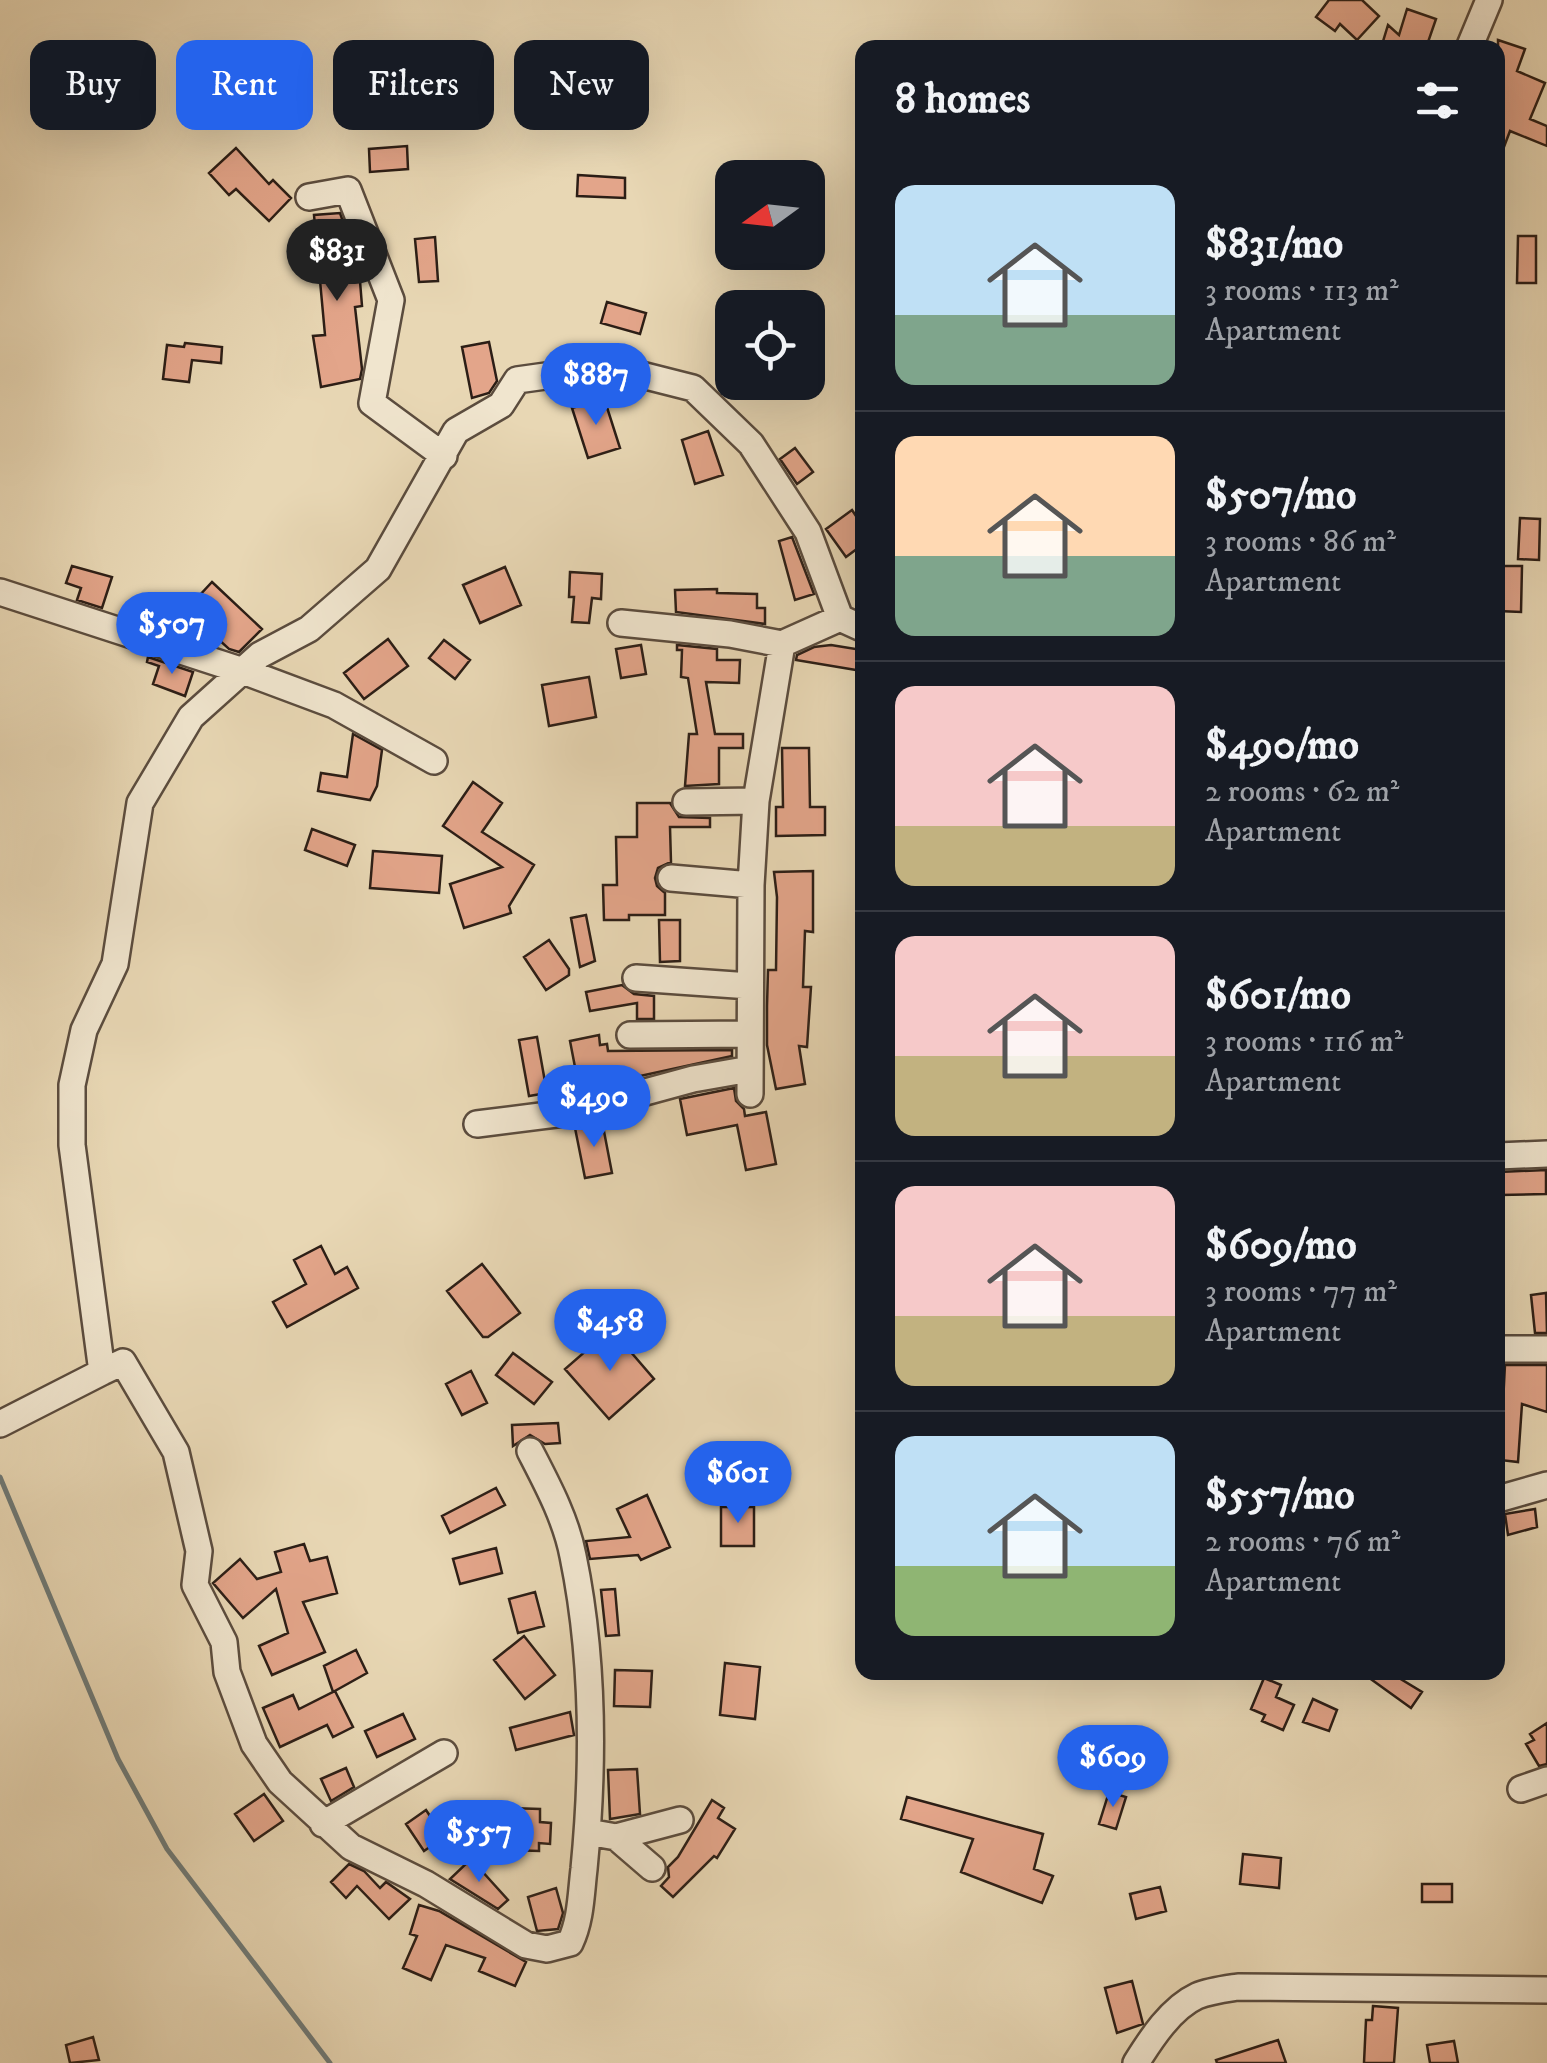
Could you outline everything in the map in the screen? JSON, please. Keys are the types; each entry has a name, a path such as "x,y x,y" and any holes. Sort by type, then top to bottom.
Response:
{"street":[{"path":"1472,40 1489,0"},
{"path":"309,197 348,190 391,300 372,403 444,456"},
{"path":"102,1372 72,1145 72,1084 84,1030 115,964 140,802 191,717 260,656 308,629 378,569 456,431 501,405 517,380 610,367 693,388 750,444 808,532 851,623 782,644 730,634 621,623"},
{"path":"0,592 243,671 334,705 434,761"},
{"path":"477,1124 572,1112 693,1079 750,1081 751,885 756,801 782,644"},
{"path":"686,802 756,801"},
{"path":"672,878 751,885"},
{"path":"636,978 750,986"},
{"path":"630,1035 750,1034"},
{"path":"1505,1156 1547,1154"},
{"path":"1505,1349 1547,1350"},
{"path":"0,1424 123,1362 176,1452 198,1551 195,1585 224,1642 227,1672 254,1744 280,1782 351,1847 426,1884 526,1945 548,1949 570,1943 578,1928 588,1832 591,1691 573,1554 554,1498 530,1451"},
{"path":"1505,1497 1547,1486"},
{"path":"323,1824 444,1753"},
{"path":"1521,1788 1547,1780"},
{"path":"616,1838 680,1820"},
{"path":"588,1832 616,1838 652,1868"},
{"path":"1136,2063 1150,2040 1181,2006 1198,1995 1238,1987 1547,1990"}],"building":[{"path":"1329,0 1362,0 1379,16 1357,40 1340,24 1335,31 1316,17"},
{"path":"1407,9 1436,19 1429,40 1383,40 1388,25 1399,35"},
{"path":"1505,42 1525,49 1517,71 1545,83 1530,119 1547,126 1547,146 1510,131 1505,144"},
{"path":"407,146 408,169 370,172 369,149"},
{"path":"236,148 269,184 273,180 291,198 269,221 236,189 229,195 209,173"},
{"path":"578,175 625,178 625,198 577,196"},
{"path":"340,213 348,236 351,270 359,269 362,306 355,307 362,369 360,379 321,387 313,336 325,335 314,215"},
{"path":"1518,236 1536,236 1536,283 1517,283"},
{"path":"435,237 438,281 419,282 415,239"},
{"path":"607,302 646,313 640,334 601,323"},
{"path":"489,342 497,381 489,393 472,398 462,347"},
{"path":"185,343 222,347 221,363 192,360 189,382 163,379 167,345 184,347"},
{"path":"604,398 620,448 588,458 572,408"},
{"path":"708,431 723,475 695,484 682,440"},
{"path":"795,448 813,472 797,484 780,459"},
{"path":"852,510 855,550 846,557 826,529"},
{"path":"1520,518 1540,519 1539,560 1518,559"},
{"path":"792,537 814,594 795,600 779,541"},
{"path":"72,566 112,577 102,608 77,600 81,588 66,583"},
{"path":"1505,566 1522,566 1521,612 1505,611"},
{"path":"505,567 521,605 480,623 463,585"},
{"path":"570,572 602,574 601,599 592,598 589,623 572,622"},
{"path":"212,582 262,629 239,652 229,649 186,610"},
{"path":"717,589 717,593 757,594 757,608 765,608 765,624 676,612 675,590"},
{"path":"388,639 408,666 364,699 344,673"},
{"path":"444,640 470,660 455,679 429,658"},
{"path":"641,645 646,674 621,678 616,649"},
{"path":"677,645 717,649 717,660 740,660 739,683 706,682 715,734 743,734 743,748 719,748 719,784 685,786 689,734 697,734 688,678 681,677 682,650 677,650"},
{"path":"814,647 855,649 855,670 796,660 797,655"},
{"path":"148,657 193,672 185,696 153,684 159,666 147,662"},
{"path":"589,677 596,717 549,726 542,685"},
{"path":"353,734 382,750 377,786 370,800 318,791 321,773 347,777"},
{"path":"782,748 809,748 810,807 825,807 825,835 776,836 776,807 783,807"},
{"path":"473,782 502,803 482,832 534,865 509,906 511,913 464,928 450,884 502,867 443,826"},
{"path":"637,803 670,803 679,817 710,818 710,827 670,827 671,862 658,868 655,878 665,893 665,915 604,920 603,885 617,885 616,837 637,837"},
{"path":"312,829 355,845 347,866 305,850"},
{"path":"373,851 442,856 439,893 370,888"},
{"path":"813,871 813,932 805,931 803,987 811,987 807,1047 799,1046 805,1084 776,1089 767,1045 768,970 776,970 774,872"},
{"path":"586,915 595,961 580,967 571,918"},
{"path":"659,920 680,920 680,961 660,962"},
{"path":"549,940 569,975 546,990 524,957"},
{"path":"622,985 634,994 654,996 654,1019 637,1019 637,1003 590,1011 586,992"},
{"path":"599,1035 600,1045 607,1044 608,1051 732,1050 732,1056 608,1083 580,1093 570,1041"},
{"path":"537,1037 547,1093 529,1096 519,1040"},
{"path":"734,1088 745,1116 766,1112 776,1164 746,1170 737,1125 687,1135 680,1099"},
{"path":"602,1121 612,1173 585,1178 575,1128"},
{"path":"1546,1170 1546,1194 1505,1195 1505,1172"},
{"path":"321,1246 335,1274 347,1267 358,1288 287,1327 273,1302 306,1284 294,1260"},
{"path":"482,1264 520,1313 488,1337 483,1337 447,1291"},
{"path":"1546,1293 1547,1333 1535,1333 1531,1295"},
{"path":"611,1329 654,1379 609,1419 565,1369"},
{"path":"513,1353 552,1382 534,1404 496,1375"},
{"path":"1505,1365 1547,1365 1547,1412 1522,1404 1518,1462 1505,1461"},
{"path":"471,1371 487,1403 462,1415 446,1384"},
{"path":"558,1423 560,1443 545,1444 530,1435 513,1446 512,1425"},
{"path":"709,1461 730,1461 730,1493 708,1492"},
{"path":"496,1488 505,1505 450,1533 442,1516"},
{"path":"647,1495 670,1547 641,1560 638,1555 590,1559 586,1541 630,1537 617,1509"},
{"path":"721,1507 754,1507 754,1546 721,1546"},
{"path":"1535,1509 1537,1527 1508,1535 1505,1514"},
{"path":"304,1544 310,1561 327,1557 337,1593 303,1602 325,1652 272,1675 259,1646 288,1633 276,1589 243,1618 213,1583 240,1559 257,1579 281,1572 275,1552"},
{"path":"496,1548 502,1573 460,1584 453,1559"},
{"path":"615,1589 619,1635 606,1636 601,1590"},
{"path":"535,1592 544,1626 518,1633 509,1599"},
{"path":"524,1636 555,1675 525,1699 494,1660"},
{"path":"356,1650 367,1673 333,1692 324,1666"},
{"path":"725,1663 760,1667 755,1719 720,1715"},
{"path":"615,1670 652,1671 650,1707 614,1706"},
{"path":"1263,1680 1281,1685 1276,1697 1294,1705 1283,1730 1262,1721 1265,1715 1251,1709"},
{"path":"1372,1680 1402,1680 1422,1692 1411,1708"},
{"path":"335,1691 353,1727 333,1737 327,1725 280,1747 263,1708 293,1695 299,1709"},
{"path":"1313,1699 1337,1710 1329,1731 1303,1722"},
{"path":"570,1712 574,1735 516,1750 510,1728"},
{"path":"403,1714 415,1739 377,1757 365,1731"},
{"path":"1547,1723 1547,1764 1539,1766 1526,1744 1534,1740 1530,1734"},
{"path":"346,1768 354,1787 331,1801 321,1779"},
{"path":"637,1769 640,1814 610,1819 608,1770"},
{"path":"1109,1792 1126,1797 1116,1829 1099,1824"},
{"path":"264,1794 283,1821 254,1841 235,1814"},
{"path":"907,1797 1043,1834 1034,1869 1053,1876 1042,1903 961,1872 973,1839 901,1819"},
{"path":"712,1800 724,1808 718,1818 735,1829 717,1858 714,1856 673,1897 661,1886 669,1877 668,1867"},
{"path":"509,1808 540,1809 540,1822 551,1823 550,1844 539,1843 539,1851 508,1850"},
{"path":"426,1810 444,1837 424,1851 406,1824"},
{"path":"1243,1854 1281,1858 1279,1888 1240,1884"},
{"path":"471,1859 508,1900 498,1909 450,1879"},
{"path":"349,1864 364,1871 380,1888 386,1882 410,1899 389,1919 357,1886 346,1898 331,1882"},
{"path":"1422,1884 1452,1884 1452,1902 1422,1902"},
{"path":"1160,1887 1166,1911 1136,1919 1130,1894"},
{"path":"556,1888 563,1913 558,1929 537,1931 528,1897"},
{"path":"419,1905 439,1911 526,1962 515,1986 479,1971 485,1958 446,1945 431,1980 403,1968 417,1936 410,1934"},
{"path":"1132,1981 1143,2024 1117,2033 1105,1988"},
{"path":"1373,2006 1398,2008 1394,2063 1364,2063 1366,2020 1372,2020"},
{"path":"93,2037 99,2060 70,2063 66,2045"},
{"path":"1278,2040 1286,2063 1217,2063 1216,2060"},
{"path":"1454,2041 1458,2063 1430,2063 1427,2045"}],"waterway":[{"path":"0,1477 118,1759 167,1849 330,2063"}]}
